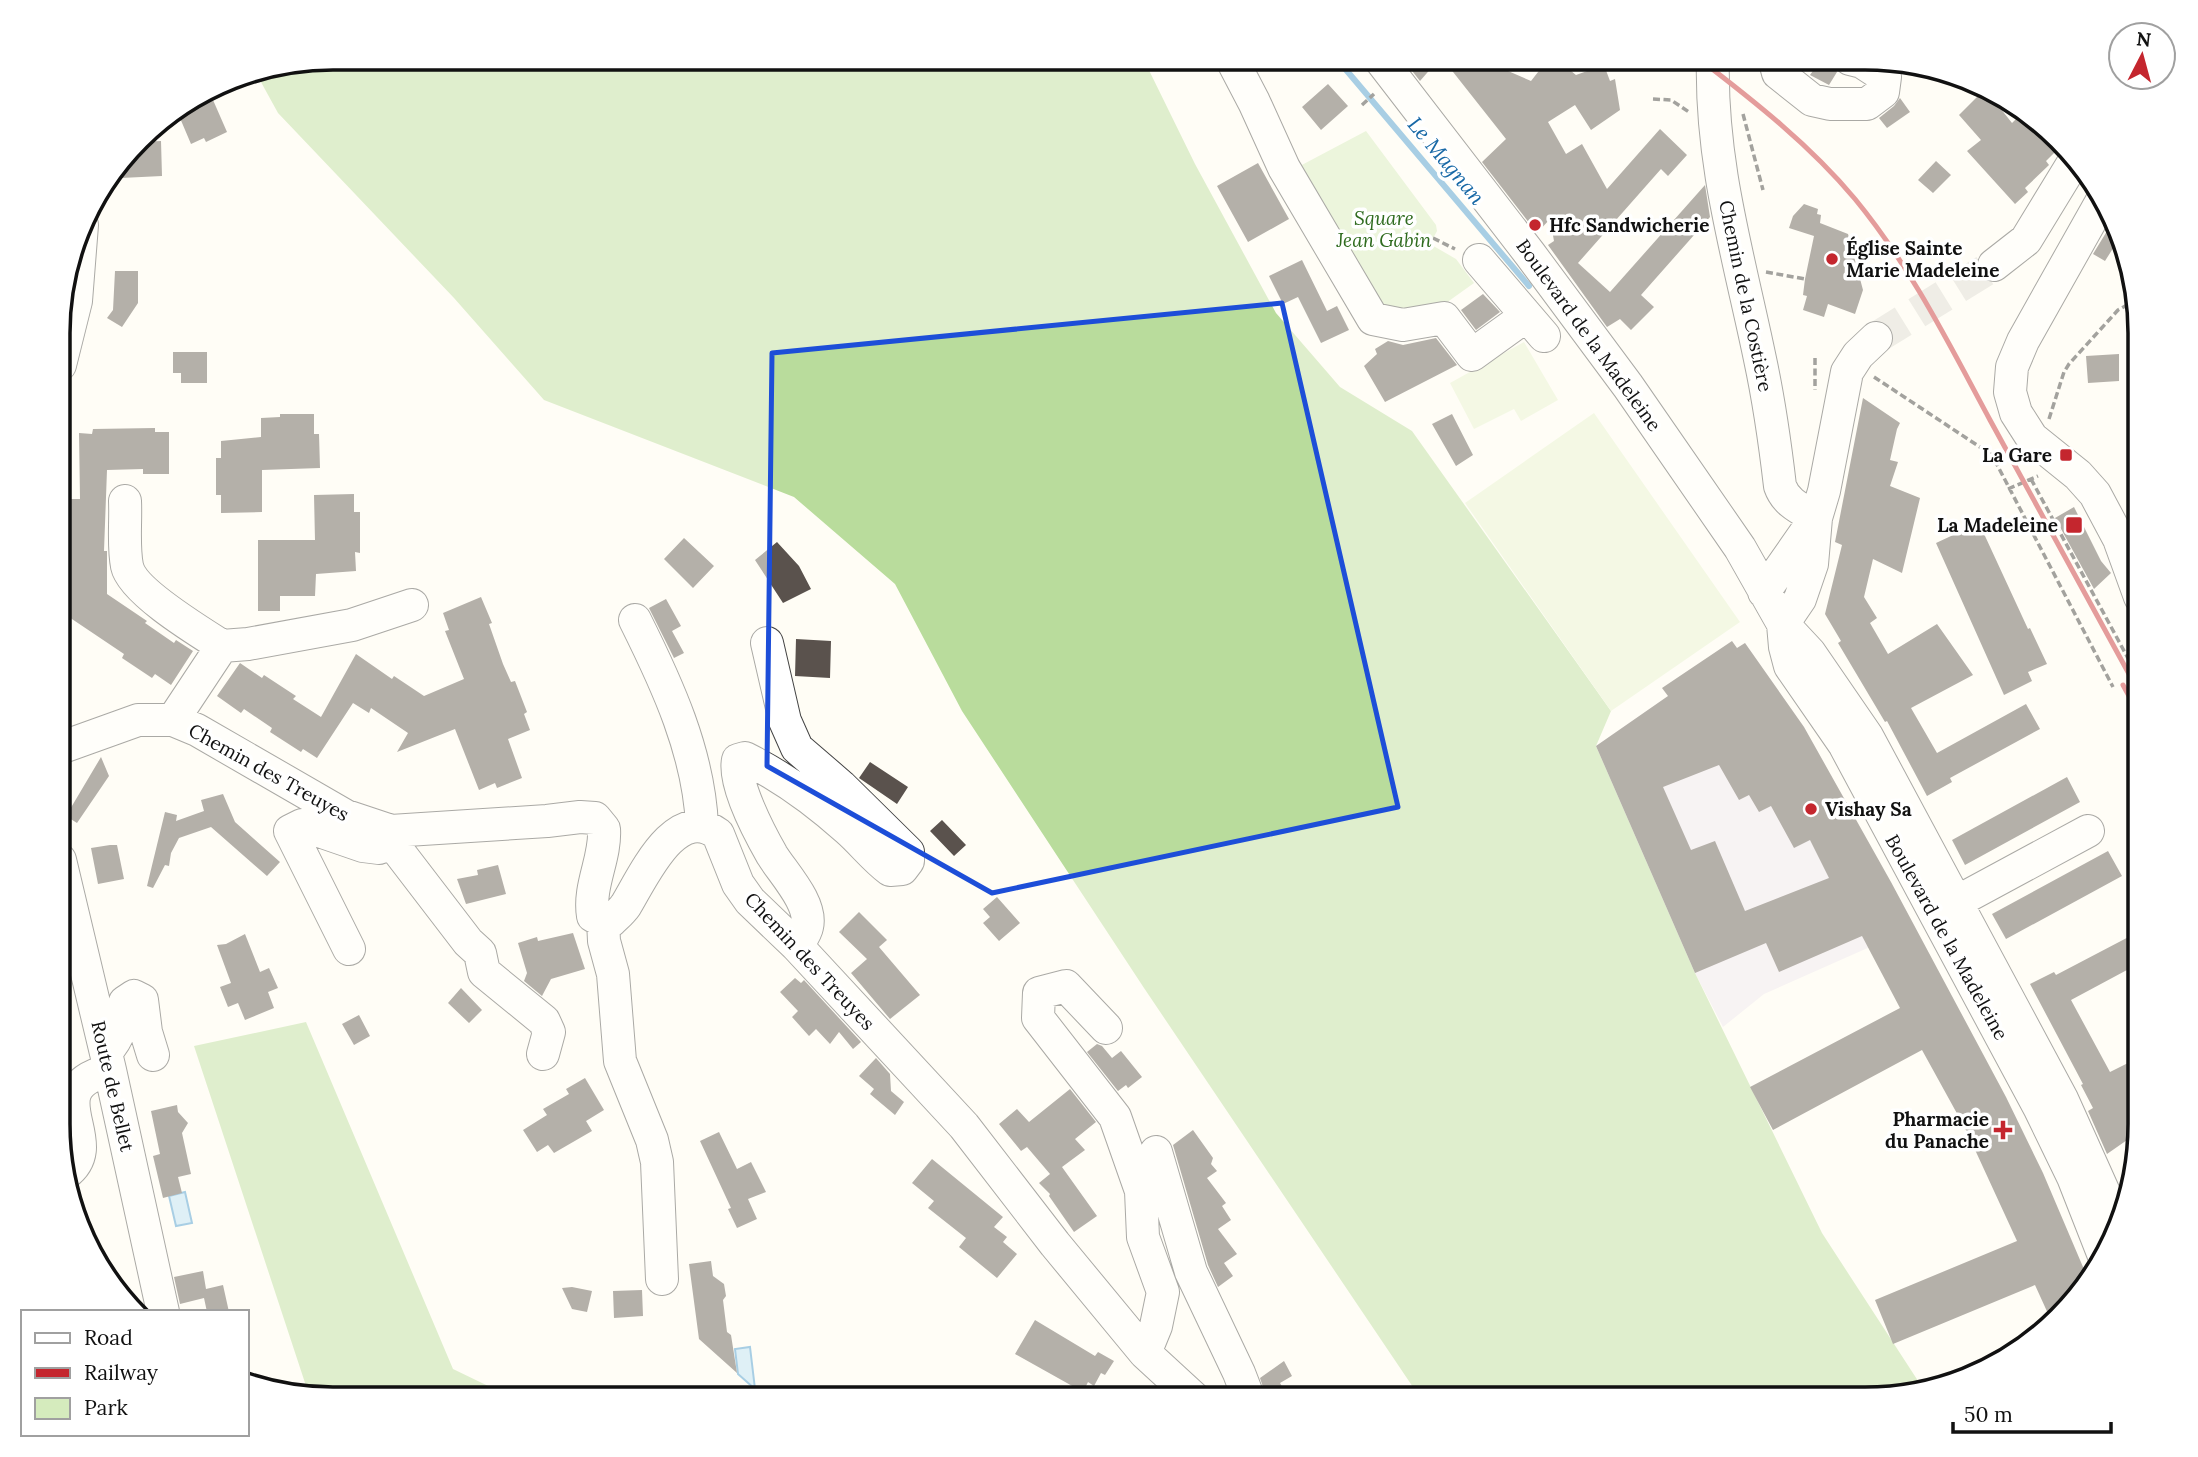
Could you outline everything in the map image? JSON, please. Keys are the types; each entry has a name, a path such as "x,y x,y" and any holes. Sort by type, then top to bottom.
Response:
{"street":[{"path":"1237,70 1283,168 1373,319 1403,325 1444,318 1472,355 1535,326 1479,260"},
{"name":"Boulevard de la Madeleine","path":"1388,70 1628,386 1726,526 1783,624 1810,653 1867,736 2073,1177 2099,1244"},
{"name":"Chemin de la Costière","path":"1713,70 1718,162 1769,404 1780,486 1791,503 1816,518"},
{"path":"1777,70 1812,100 1830,104 1867,104 1883,92 1885,77 1876,71"},
{"path":"1994,265 2026,240 2070,168"},
{"path":"2097,209 2023,341 2012,367 2010,392 2013,407 2025,429 2041,446 2078,475 2095,494 2119,540 2128,564"},
{"path":"71,323 76,302 79,266"},
{"path":"1783,624 1800,599 1812,564 1816,518 1824,491 1847,372 1852,362 1876,338"},
{"path":"125,501 127,568 137,583 181,621 222,646 248,644 352,625 412,605"},
{"path":"1764,592 1816,518"},
{"path":"635,620 670,690 701,794 702,826 687,828 663,846 641,875 625,907 611,921 603,921 604,941 612,974 620,1061 652,1140 657,1162 662,1279"},
{"path":"767,643 785,721 797,748 841,786 908,852 908,861 902,869 890,870 848,829 778,777 745,758 738,760 737,775 759,831 804,906 807,927 797,946"},
{"path":"173,720 222,646"},
{"name":"Chemin des Treuyes","path":"70,744 138,720 173,720 197,730 346,816 390,837 580,817 595,818 604,828 605,839 596,870 591,905 593,916 603,921"},
{"path":"349,948 290,831 302,825 363,846 379,848 390,837 468,942 480,953 484,972 544,1021 549,1032 542,1054"},
{"name":"Chemin des Treuyes","path":"702,826 718,834 738,884 750,901 797,946 964,1126 1055,1244 1145,1353 1182,1387"},
{"path":"1946,908 2088,831"},
{"name":"Route de Bellet","path":"70,903 163,1310"},
{"name":"Boulevard de la Madeleine","path":"1946,908 2062,1099 2113,1212"},
{"path":"1106,1028 1066,986 1039,993 1038,1018 1115,1117 1141,1191 1143,1237 1163,1292 1156,1326 1145,1353"},
{"path":"73,1165 80,1152 79,1131 73,1109 75,1091 81,1082 108,1061 122,1024 125,1002 134,996 142,1000 146,1031 153,1055"},
{"path":"1156,1153 1191,1272 1245,1387"}],"path":[{"path":"1362,105 1380,89"},
{"path":"1653,99 1671,100 1703,123 1714,125"},
{"path":"1742,113 1763,190"},
{"path":"1765,272 1805,279"},
{"path":"2041,446 2064,372 2118,310 2126,304"},
{"path":"1852,362 1992,455 2113,687"},
{"path":"2008,489 2031,479 2128,658"}],"highlighted area":[{"path":"1282,303 1398,807 992,893 767,766 772,353"}],"shaded area":[{"name":"Vishay Sa","path":"1745,643 1804,727 1915,927 1764,994 1723,1027 1695,973 1596,746"}],"green space":[{"path":"333,70 1149,70 1195,164 1276,313 1340,387 1412,431 1611,711 1596,746 1695,973 1822,1233 1918,1381 1865,1387 1413,1387 1144,988 962,711 895,584 794,497 544,400 454,298 278,113 260,81 299,72"},
{"name":"Square Jean Gabin","path":"1366,131 1436,225 1437,231 1430,244 1456,259 1474,283 1446,303 1426,312 1377,306 1298,167"},
{"path":"1524,342 1558,400 1521,421 1514,409 1474,429 1450,383"},
{"path":"1594,413 1740,622 1611,711 1465,503"},
{"path":"306,1022 453,1369 490,1387 306,1385 194,1046"}],"water":[{"path":"185,1192 192,1223 176,1226 169,1196"},
{"path":"750,1347 755,1387 738,1374 735,1349"}],"building":[{"path":"1411,70 1430,70 1420,81"},
{"path":"1451,70 1506,70 1531,81 1540,70 1570,70 1576,75 1590,70 1606,70 1610,81 1615,79 1620,110 1591,130 1575,105 1548,122 1566,154 1582,144 1607,189 1660,129 1687,155 1668,176 1661,169 1578,263 1610,292 1705,185 1710,217 1641,295 1654,307 1631,330 1620,319 1607,327 1548,245 1554,241 1550,219 1537,233 1482,162 1506,139"},
{"path":"1814,70 1837,72 1829,85 1810,75"},
{"path":"1328,84 1348,106 1321,130 1302,107"},
{"path":"1978,96 1999,107 2012,123 2017,118 2025,124 2055,152 2046,161 2049,165 2025,188 2028,192 2015,204 1967,151 1981,140 1959,115"},
{"path":"1900,98 1910,112 1887,128 1879,118"},
{"path":"213,100 227,132 206,142 204,138 191,144 180,119"},
{"path":"153,141 161,141 162,176 121,178 135,160"},
{"path":"1936,161 1951,175 1933,193 1918,180"},
{"path":"1258,163 1289,219 1248,242 1217,186"},
{"name":"Église Sainte Marie Madeleine","path":"1804,204 1818,209 1817,214 1821,215 1820,223 1848,234 1863,290 1855,314 1828,304 1824,317 1803,310 1807,296 1803,295 1805,279 1814,236 1789,228 1793,216"},
{"path":"2107,231 2113,248 2105,261 2093,254"},
{"path":"1302,260 1327,311 1337,306 1349,330 1321,343 1298,297 1283,304 1269,276"},
{"path":"115,271 138,271 138,303 122,327 107,318 113,310"},
{"path":"1483,294 1500,312 1476,330 1461,310"},
{"path":"1436,338 1457,365 1385,402 1364,366 1377,354 1375,349 1388,341 1403,345"},
{"path":"173,352 207,352 207,383 181,383 181,373 173,373"},
{"path":"2119,354 2119,381 2088,383 2086,356"},
{"path":"1863,398 1900,423 1890,460 1898,462 1890,486 1920,498 1902,573 1873,559 1864,597 1877,618 1870,623 1888,654 1937,624 1973,675 1911,708 1937,753 2026,704 2040,729 1950,778 1952,782 1927,796 1887,721 1885,722 1838,643 1841,641 1825,614 1842,545 1835,542"},
{"path":"280,414 314,414 314,434 319,434 320,468 262,470 262,512 221,513 221,495 216,495 216,458 221,458 221,441 261,437 261,418 280,417"},
{"path":"1452,414 1473,455 1456,466 1432,424"},
{"path":"155,428 155,432 169,432 169,474 143,474 143,469 107,470 104,551 107,551 107,594 174,643 176,640 193,651 171,685 155,674 152,678 122,658 124,654 70,618 70,499 80,499 79,433 92,434 93,429"},
{"path":"354,494 354,512 360,512 360,553 355,552 356,571 316,574 315,596 280,596 280,611 258,611 258,540 315,540 314,495"},
{"path":"2074,507 2101,561 2111,573 2094,589 2055,518"},
{"path":"1979,523 2047,664 2028,672 2032,681 2004,695 1936,543"},
{"path":"684,538 714,566 693,588 664,559"},
{"path":"777,542 799,566 811,589 783,603 755,560"},
{"path":"481,597 492,623 489,624 503,664 511,682 515,681 527,712 524,714 530,730 508,739 522,778 497,788 495,783 479,790 455,729 397,752 408,733 371,708 369,713 353,703 317,758 303,749 301,752 270,732 272,728 244,709 241,713 217,696 240,663 296,696 293,699 321,717 356,654 392,679 394,676 424,696 464,679 445,631 449,630 443,613"},
{"path":"666,599 681,626 672,631 684,653 674,658 649,608"},
{"path":"796,639 831,641 830,678 795,676"},
{"path":"1732,641 1737,648 1745,643 1804,727 2006,1097 2043,1173 2084,1270 2048,1313 2035,1285 1893,1344 1875,1300 2017,1241 1965,1128 1922,1050 1773,1130 1750,1087 1900,1008 1862,936 1779,972 1766,943 1695,973 1596,746 1668,696 1662,688","holes":["1719,765 1739,800 1749,795 1759,812 1771,806 1794,848 1810,840 1829,878 1745,911 1715,841 1691,850 1663,787"]},
{"path":"101,757 109,776 77,823 70,819 70,809"},
{"path":"870,762 908,787 897,804 859,778"},
{"path":"2067,777 2080,802 1965,865 1952,840"},
{"path":"223,794 235,822 280,862 267,876 211,827 179,838 171,853 169,866 165,865 153,888 147,886 165,812 177,815 176,821 204,811 201,800"},
{"path":"942,820 966,845 954,856 930,831"},
{"path":"117,845 124,879 98,884 91,848"},
{"path":"2108,851 2122,876 2006,939 1992,914"},
{"path":"498,865 506,894 466,904 457,879 478,875 477,870"},
{"path":"997,897 1020,923 999,941 983,923 990,917 983,909"},
{"path":"859,912 887,940 879,947 920,995 890,1019 851,973 867,959 839,932"},
{"path":"573,933 585,969 551,979 542,996 524,981 527,973 518,943 537,937 538,941"},
{"path":"245,934 260,972 269,968 278,988 268,992 274,1008 245,1020 238,1003 228,1007 220,987 231,983 217,945 226,944"},
{"path":"2128,937 2128,969 2071,1000 2110,1072 2128,1063 2127,1140 2107,1154 2088,1111 2093,1108 2081,1085 2083,1084 2030,984 2054,972 2056,975"},
{"path":"795,978 801,983 804,980 861,1042 853,1049 839,1032 830,1044 816,1029 809,1036 792,1017 798,1011 780,992"},
{"path":"461,988 482,1010 469,1023 448,1003"},
{"path":"359,1015 370,1036 354,1045 342,1024"},
{"path":"1097,1044 1112,1058 1121,1051 1142,1077 1128,1088 1126,1085 1118,1091 1087,1052"},
{"path":"876,1058 890,1074 891,1091 904,1102 895,1115 870,1094 874,1089 859,1076"},
{"path":"585,1078 604,1110 586,1121 592,1131 554,1153 548,1145 537,1152 523,1130 547,1115 543,1109 569,1094 566,1089"},
{"path":"1070,1089 1096,1122 1075,1139 1085,1150 1062,1167 1097,1216 1074,1232 1050,1194 1039,1183 1050,1174 1027,1147 1021,1151 999,1124 1017,1109 1029,1122"},
{"path":"177,1105 178,1112 188,1123 182,1133 191,1174 178,1177 182,1193 163,1198 153,1156 160,1154 151,1111"},
{"path":"1193,1130 1213,1158 1211,1164 1217,1171 1207,1178 1226,1203 1222,1206 1231,1220 1218,1229 1237,1254 1224,1263 1233,1276 1218,1287 1208,1265 1173,1145"},
{"path":"719,1132 737,1169 751,1162 766,1192 748,1199 757,1219 737,1228 728,1209 731,1208 700,1141"},
{"path":"932,1159 1003,1217 994,1227 1007,1237 1003,1242 1017,1254 997,1278 959,1247 966,1238 928,1208 934,1201 912,1183"},
{"path":"711,1261 713,1276 724,1284 727,1332 731,1335 737,1373 699,1339 689,1264"},
{"path":"203,1271 206,1289 223,1285 229,1310 207,1310 204,1298 180,1304 174,1277"},
{"path":"562,1288 592,1291 587,1312 572,1309"},
{"path":"642,1290 643,1316 614,1318 613,1291"},
{"path":"1035,1320 1095,1356 1098,1352 1114,1361 1105,1375 1101,1373 1094,1386 1088,1382 1086,1387 1074,1387 1015,1354"},
{"path":"1284,1361 1292,1376 1280,1383 1282,1387 1263,1387 1260,1378"}],"waterway":[{"name":"Le Magnan","path":"1346,70 1529,286"}],"tunnel":[{"path":"1876,338 1994,265"}],"railway":[{"path":"1713,70 1760,107 1838,179 1894,252 1944,335 2128,672"},
{"path":"2123,685 2128,694"}],"place":[{"name":"Hfc Sandwicherie","path":"1535,225"},
{"name":"Église Sainte Marie Madeleine","path":"1832,259"},
{"name":"La Gare","path":"2066,455"},
{"name":"La Madeleine","path":"2074,525"},
{"name":"Vishay Sa","path":"1811,809"},
{"name":"Pharmacie du Panache","path":"2003,1130"}]}
